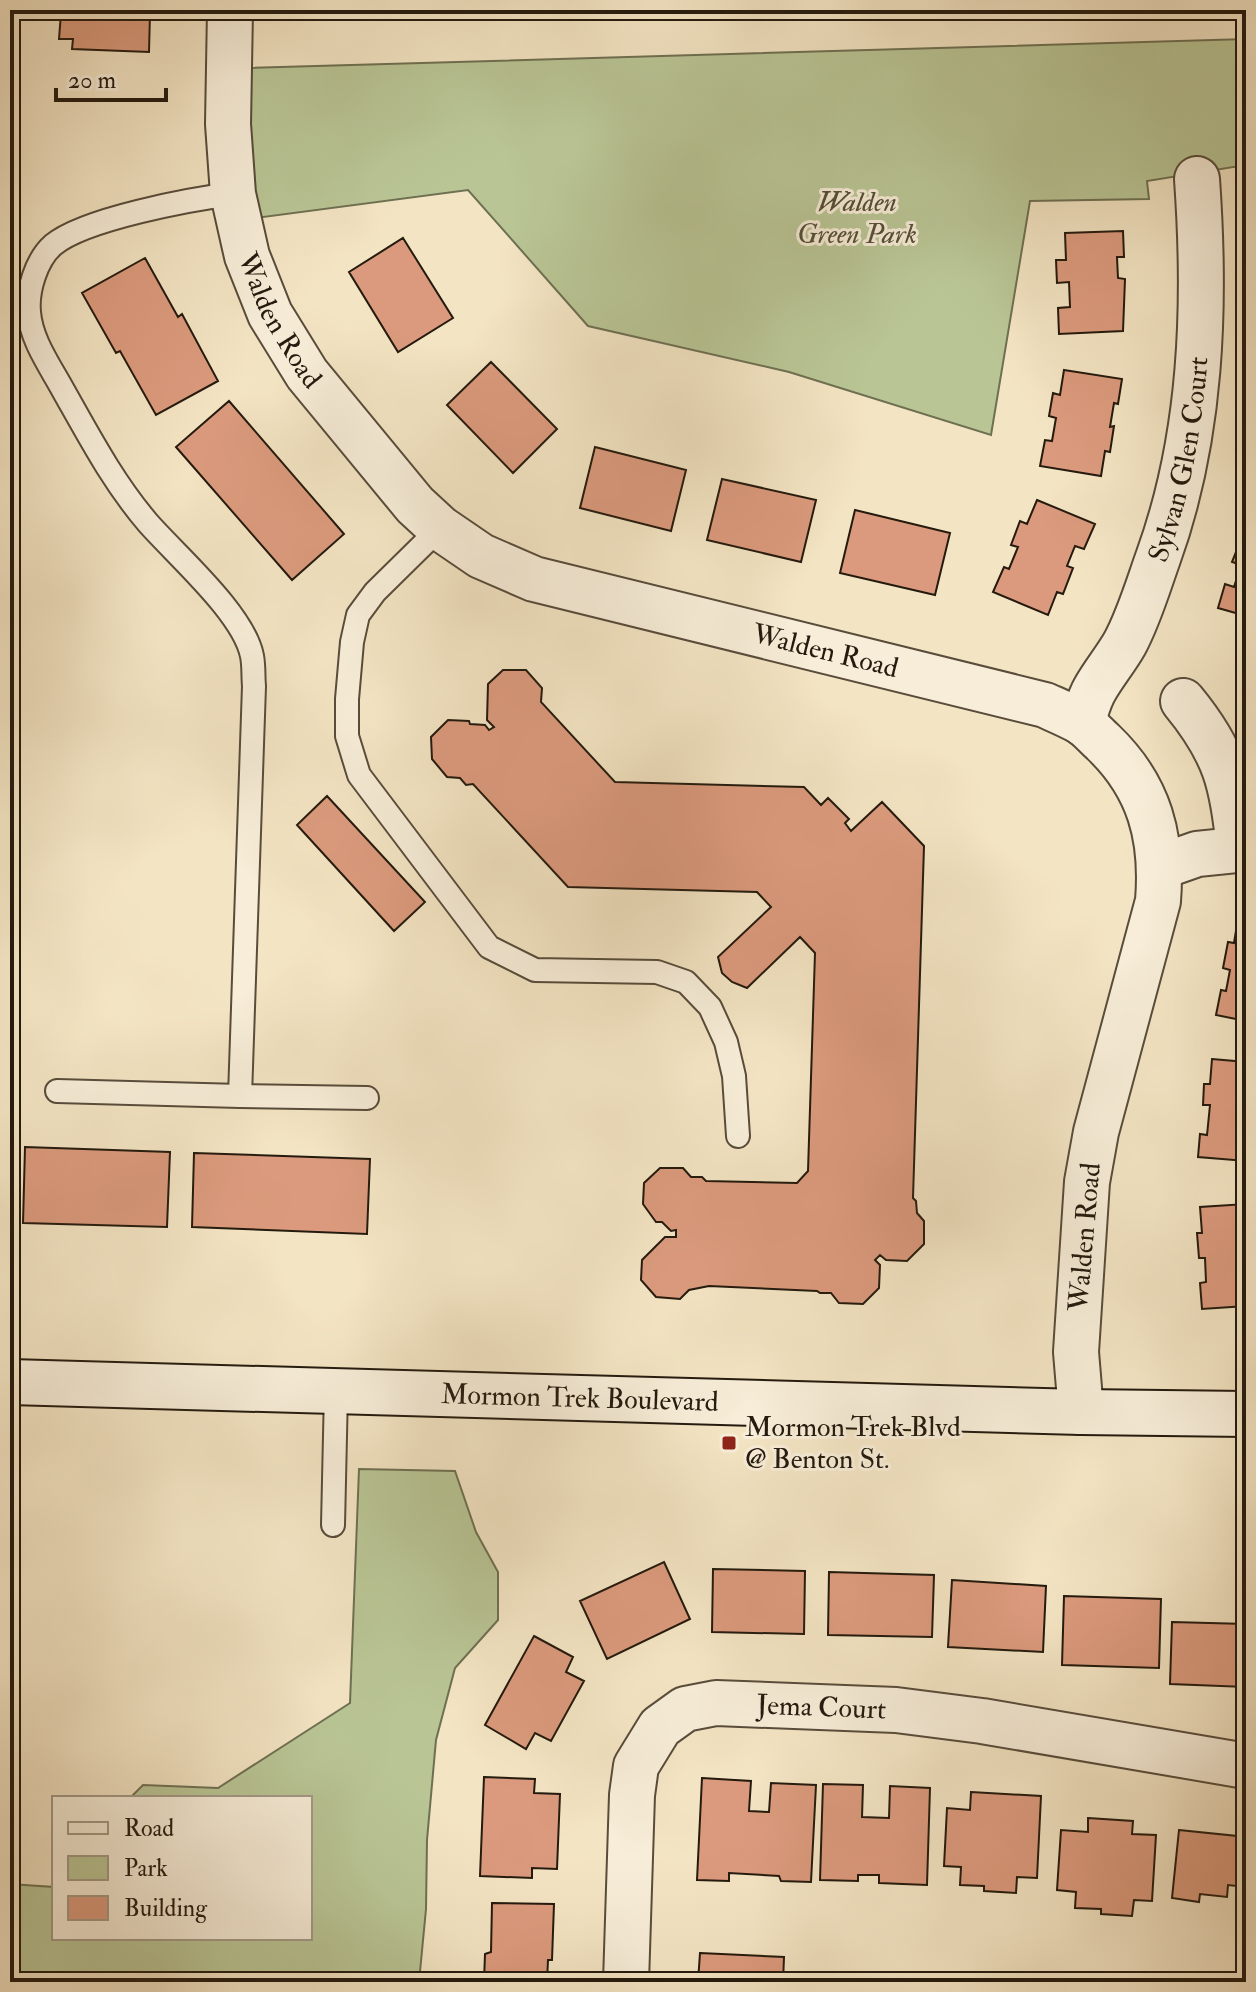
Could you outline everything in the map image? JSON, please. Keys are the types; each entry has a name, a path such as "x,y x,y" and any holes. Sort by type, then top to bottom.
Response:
{"street":[{"name":"Walden Road","path":"230,10 228,124 233,194 247,256 270,314 307,374 415,505 440,528 481,556 534,579 1045,705 1082,723 1120,758 1144,796 1156,831 1160,867 1158,901 1096,1132 1087,1182 1076,1352 1081,1412"},
{"name":"Sylvan Glen Court","path":"1082,723 1093,692 1125,642 1159,555 1184,466 1193,414 1202,308 1197,179"},
{"path":"1160,867 1197,854 1242,849 1228,775 1209,735 1183,701"},
{"name":"Mormon Trek Boulevard","path":"10,1382 1246,1414"},
{"name":"Jema Court","path":"626,1982 632,1795 636,1766 660,1727 685,1709 716,1703 896,1710 982,1721 1246,1766"}],"lane":[{"path":"233,194 191,199 72,233 52,246 40,261 33,279 28,312 38,346 102,460 149,524 238,622 252,654 254,686 240,1096"},
{"path":"440,528 375,592 358,615 352,642 347,736 359,775 489,947 535,970 657,972 686,982 710,1007 726,1042 734,1076 738,1136"},
{"path":"57,1091 367,1098"},
{"path":"333,1525 336,1391"}],"green space":[{"name":"Walden Green Park","path":"1246,39 1246,165 1147,181 1149,199 1030,201 991,435 789,372 588,326 468,190 256,218 248,182 249,68"},
{"path":"359,1469 455,1471 476,1532 498,1572 498,1620 455,1668 436,1740 419,1982 111,1982 86,1974 41,1982 10,1982 10,1884 52,1887 52,1940 312,1940 312,1796 132,1796 143,1785 218,1788 350,1703"}],"building":[{"path":"76,10 139,10 139,13 150,13 149,52 72,49 73,39 59,39 61,13 76,13"},
{"path":"1123,231 1124,257 1117,257 1118,278 1125,279 1123,331 1059,334 1058,308 1070,307 1069,282 1057,283 1056,260 1066,260 1065,233"},
{"path":"403,238 453,318 398,352 349,272"},
{"path":"145,258 178,317 182,314 218,381 156,415 120,351 116,353 82,293"},
{"path":"491,362 557,429 513,473 447,405"},
{"path":"1064,370 1122,379 1110,427 1114,426 1110,452 1105,451 1101,476 1040,466 1045,440 1052,441 1056,418 1049,416 1053,393 1060,395"},
{"path":"229,401 344,534 292,580 176,447"},
{"path":"595,447 686,470 671,531 580,508"},
{"path":"722,479 816,500 801,562 707,540"},
{"path":"1037,500 1095,524 1084,549 1075,546 1067,566 1073,568 1063,594 1057,592 1048,615 993,592 1004,567 1009,569 1018,547 1011,545 1020,521 1027,524"},
{"path":"855,510 950,533 935,595 840,573"},
{"path":"1246,527 1246,616 1218,608 1225,584 1234,587 1241,565 1232,562"},
{"path":"503,670 526,670 542,688 541,702 615,782 804,787 821,805 828,798 849,819 845,823 851,831 882,802 924,846 913,1198 917,1213 924,1221 924,1244 907,1261 886,1260 880,1255 875,1260 880,1265 879,1288 863,1304 839,1303 831,1293 817,1291 709,1286 689,1290 680,1299 656,1297 641,1280 642,1260 665,1237 676,1237 676,1230 671,1231 662,1222 656,1222 643,1204 644,1183 660,1168 683,1168 691,1177 702,1177 706,1181 797,1183 808,1171 815,953 800,937 747,988 732,982 722,973 718,957 771,907 757,892 568,887 473,784 466,785 460,778 447,777 432,759 431,737 448,720 469,721 470,724 485,725 489,730 494,727 487,720 488,684"},
{"path":"327,796 425,902 394,931 297,825"},
{"path":"1238,918 1246,919 1246,1021 1216,1015 1221,990 1226,991 1230,970 1223,968 1228,942 1234,943"},
{"path":"1212,1059 1246,1062 1246,1161 1198,1157 1200,1134 1207,1135 1210,1105 1203,1105 1204,1084 1210,1084"},
{"path":"25,1147 170,1152 167,1227 23,1223"},
{"path":"194,1153 370,1159 367,1234 192,1227"},
{"path":"1246,1204 1246,1306 1202,1309 1200,1283 1206,1282 1205,1258 1199,1258 1197,1233 1202,1233 1200,1207"},
{"path":"664,1562 690,1619 607,1659 580,1601"},
{"path":"713,1569 805,1571 804,1634 712,1632"},
{"path":"829,1572 934,1575 932,1637 828,1635"},
{"path":"952,1580 1046,1586 1043,1652 948,1647"},
{"path":"1064,1596 1161,1599 1159,1668 1062,1665"},
{"path":"1172,1622 1246,1624 1246,1687 1170,1684"},
{"path":"534,1636 573,1657 566,1672 584,1681 551,1741 535,1733 526,1749 485,1725"},
{"path":"484,1777 535,1779 534,1793 560,1794 557,1869 532,1868 532,1878 480,1876"},
{"path":"702,1778 751,1781 749,1811 769,1812 771,1783 816,1785 811,1882 781,1881 779,1876 729,1873 729,1881 697,1880"},
{"path":"823,1784 863,1785 862,1817 889,1818 890,1786 930,1788 927,1885 879,1883 879,1875 858,1875 858,1881 820,1880"},
{"path":"971,1792 1041,1796 1037,1878 1017,1877 1016,1893 984,1891 984,1886 960,1885 961,1867 944,1866 947,1808 970,1810"},
{"path":"1088,1818 1133,1821 1132,1834 1156,1835 1152,1901 1134,1900 1132,1916 1101,1914 1101,1909 1075,1908 1076,1892 1057,1890 1061,1830 1088,1832"},
{"path":"1179,1830 1237,1836 1236,1842 1246,1843 1246,1887 1228,1885 1227,1897 1200,1894 1199,1902 1172,1898"},
{"path":"492,1903 554,1904 552,1960 548,1960 547,1982 484,1982 485,1954 491,1952"},
{"path":"700,1953 784,1957 783,1982 698,1982"}],"place":[{"name":"Mormon Trek Blvd @ Benton St.","path":"729,1443"}]}
